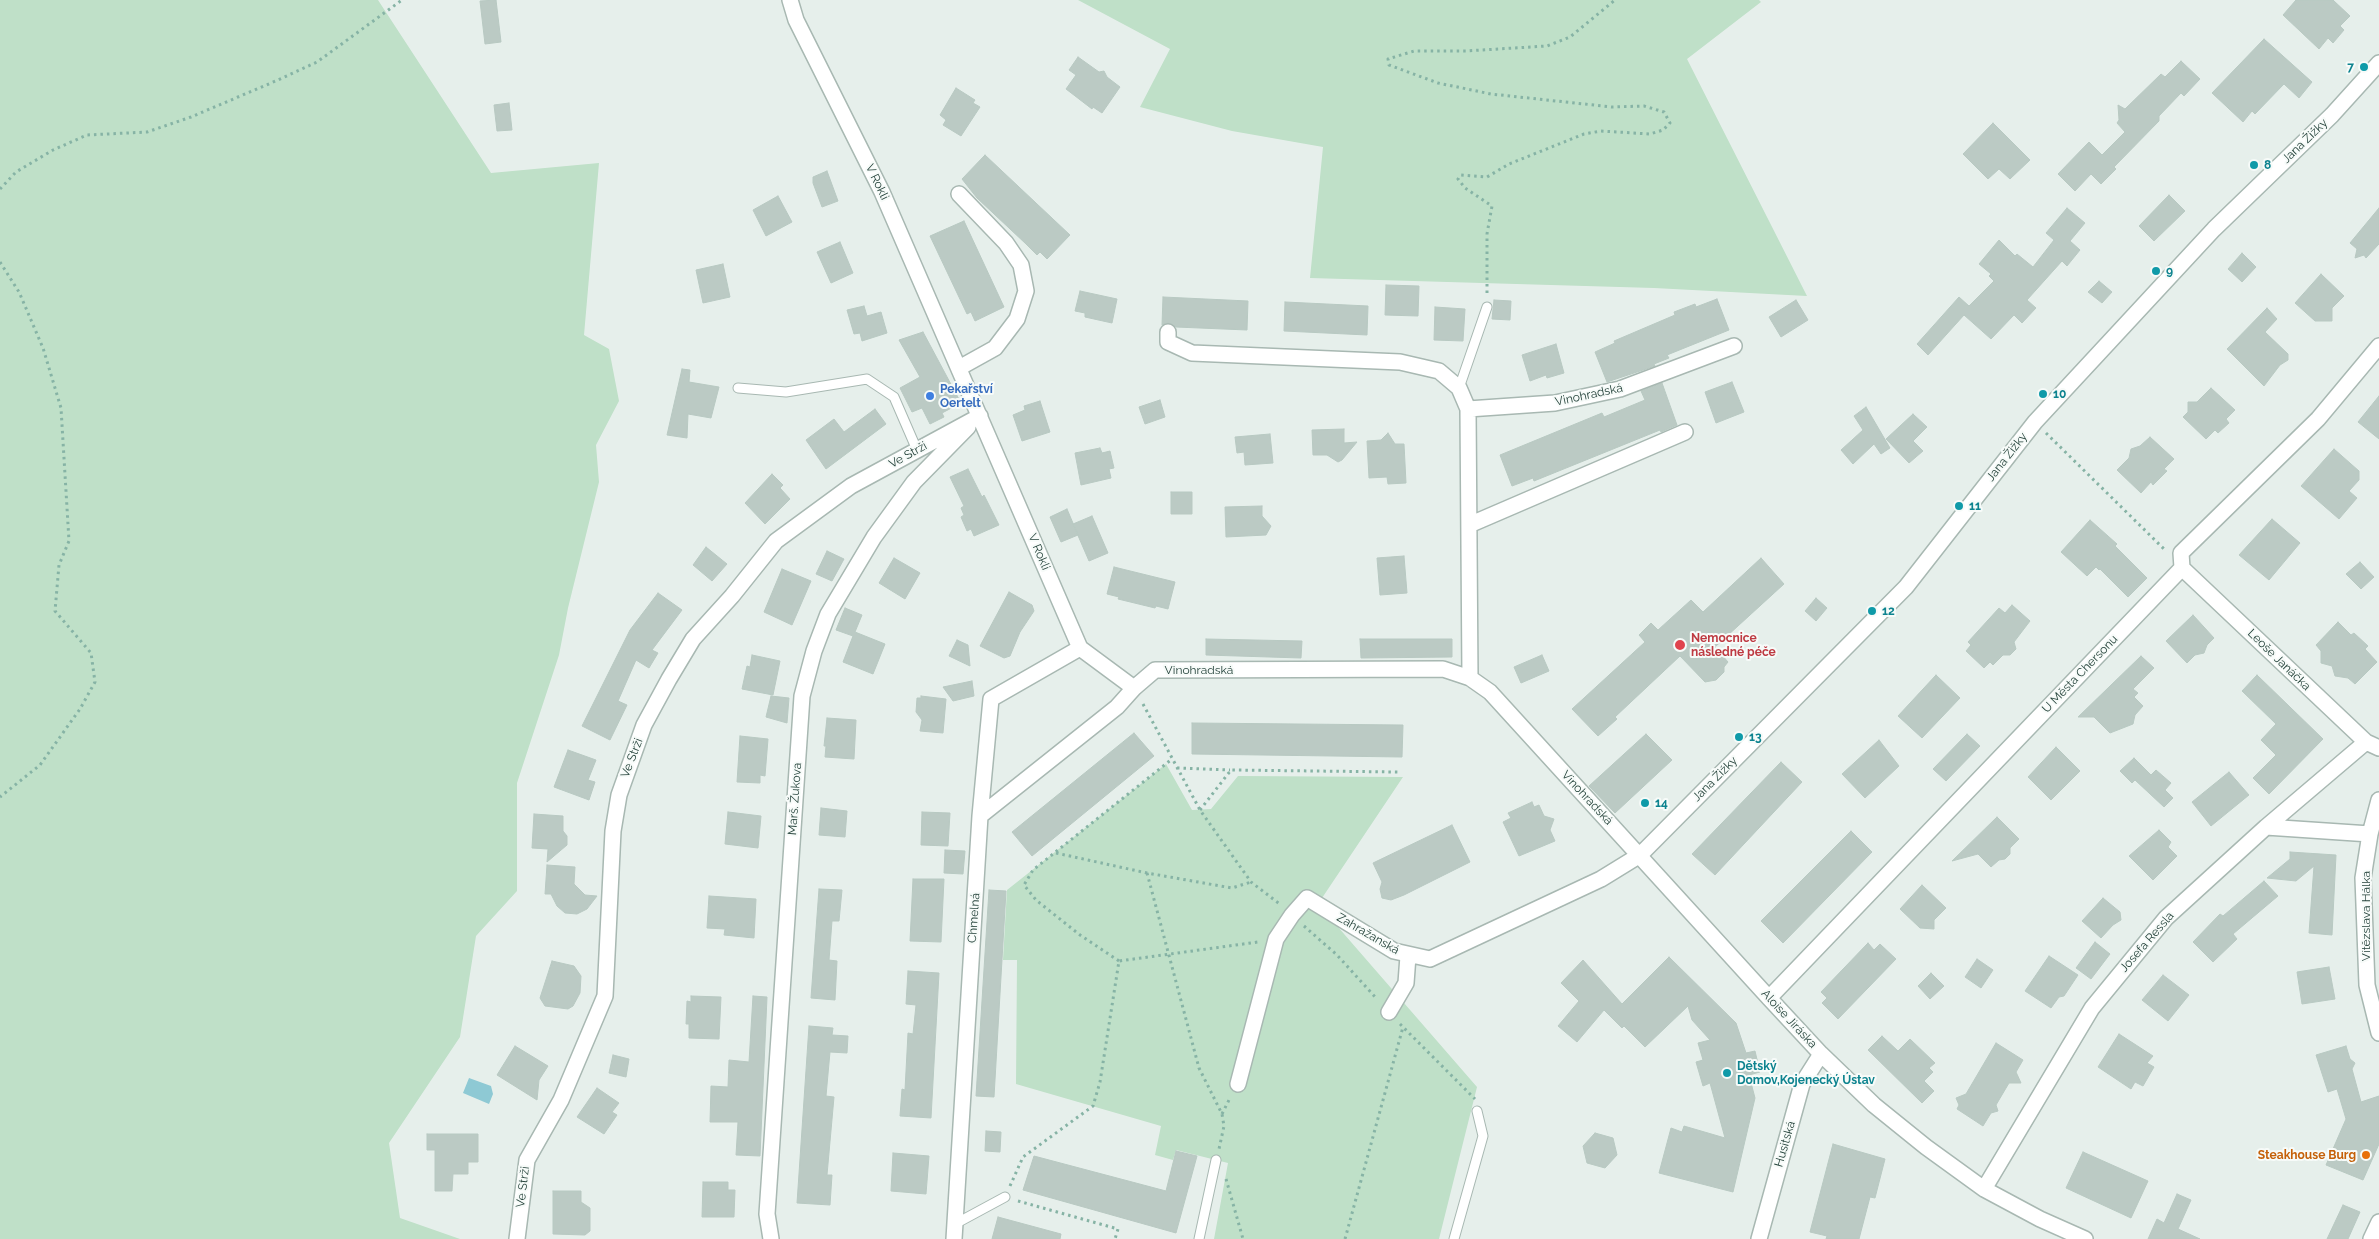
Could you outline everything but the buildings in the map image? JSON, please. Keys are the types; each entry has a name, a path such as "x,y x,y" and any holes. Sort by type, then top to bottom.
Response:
{"street":[{"name":"V Rokli","path":"790,0 796,20 882,192 1080,648"},
{"name":"Jana Žižky","path":"1640,855 1906,588 2034,422 2214,229 2332,115 2379,63"},
{"path":"959,194 1006,243 1021,265 1026,291 1017,319 995,348 959,368"},
{"path":"1168,332 1168,342 1192,353 1400,362 1439,371 1459,388 1468,409 1470,678"},
{"name":"Vinohradská","path":"1468,409 1555,403 1620,389 1734,346"},
{"name":"U Města Chersonu","path":"1769,998 2182,568 2181,553 2318,418 2379,346"},
{"name":"Ve Strži","path":"517,1239 527,1160 561,1100 605,996 613,832 624,775 644,725 668,679 693,639 732,596 776,541 852,486 980,416"},
{"name":"Marš. Žukova","path":"771,1239 767,1214 802,696 814,651 828,614 874,537 914,482 980,416"},
{"path":"1469,525 1684,432"},
{"name":"Leoše Janáčka","path":"2182,568 2372,745"},
{"path":"1080,648 1134,688"},
{"name":"Chmelná","path":"954,1232 980,816 991,699 1080,648"},
{"name":"Vinohradská","path":"980,816 1117,707 1134,688 1155,670 1443,669 1470,678 1490,692 1640,855"},
{"name":"Josefa Ressla","path":"1984,1189 2092,1008 2166,918 2266,827 2372,745"},
{"name":"Vítězslava Hálka","path":"2379,800 2370,834 2363,878 2367,985 2379,1033"},
{"path":"2266,827 2370,834"},
{"name":"Zahražanská","path":"1238,1084 1276,939 1292,915 1307,898 1394,951 1430,960 1601,879 1640,855"},
{"name":"Aloise Jiráska","path":"1640,855 1821,1054 1874,1105 1926,1147 1984,1189 2040,1219 2085,1239"},
{"path":"1389,1012 1406,983 1408,956"},
{"name":"Husitská","path":"1759,1239 1802,1084 1821,1054"},
{"path":"2371,1239 2379,1222"}],"lane":[{"path":"1459,388 1487,307"},
{"path":"738,388 786,392 868,379 894,397 917,450"},
{"path":"1454,1239 1483,1136 1477,1111"},
{"path":"1199,1239 1216,1160"},
{"path":"954,1232 1005,1197"}],"path":[{"path":"0,189 16,172 52,150 88,136 147,132 200,114 286,77 317,62 402,0"},
{"path":"1487,307 1487,234 1492,206 1465,188 1458,179 1461,176 1487,177 1509,164 1584,134 1601,131 1650,134 1663,130 1670,123 1664,112 1644,106 1612,107 1491,94 1447,85 1389,65 1388,59 1414,51 1501,50 1547,46 1570,37 1615,0"},
{"path":"0,262 19,292 43,348 61,408 69,541 59,565 55,611 90,653 96,682 80,709 40,765 0,797"},
{"path":"2034,422 2182,568"},
{"path":"1134,688 1200,810 1251,882 1292,915"},
{"path":"1172,759 1033,870 1024,885 1036,900 1080,935 1119,961 1276,939"},
{"path":"1177,768 1398,772"},
{"path":"1200,810 1231,770"},
{"path":"1055,852 1147,873 1232,888 1251,882"},
{"path":"1147,873 1199,1068 1222,1114 1224,1126 1216,1160"},
{"path":"1115,1239 1118,1229 1005,1197 1023,1157 1093,1106 1100,1082 1119,961"},
{"path":"1345,1239 1403,1026"},
{"path":"1226,1177 1243,1239"}],"green space":[{"path":"0,0 378,0 491,173 599,163 584,335 609,349 619,401 596,445 599,482 568,608 559,655 517,783 517,891 476,936 460,1037 389,1143 400,1218 460,1239 0,1239"},
{"path":"1078,0 1759,0 1761,2 1687,59 1807,296 1654,288 1310,278 1323,147 1232,131 1140,107 1170,49"},
{"path":"1166,764 1192,810 1211,809 1238,776 1403,777 1318,904 1477,1087 1439,1239 1214,1239 1228,1163 1176,1150 1173,1160 1155,1155 1161,1126 1016,1084 1017,960 1003,960 1007,890"}],"water":[{"path":"469,1078 491,1086 493,1094 489,1104 463,1093"}],"place":[{"name":"7","path":"2364,67"},
{"name":"8","path":"2254,165"},
{"name":"9","path":"2156,271"},
{"name":"10","path":"2043,394"},
{"name":"Pekařství Oertelt","path":"930,396"},
{"name":"11","path":"1959,506"},
{"name":"12","path":"1872,611"},
{"name":"Nemocnice následné péče","path":"1680,645"},
{"name":"13","path":"1739,737"},
{"name":"14","path":"1645,803"},
{"name":"Dětský Domov,Kojenecký Ústav","path":"1727,1073"},
{"name":"Steakhouse Burg","path":"2366,1155"}]}
